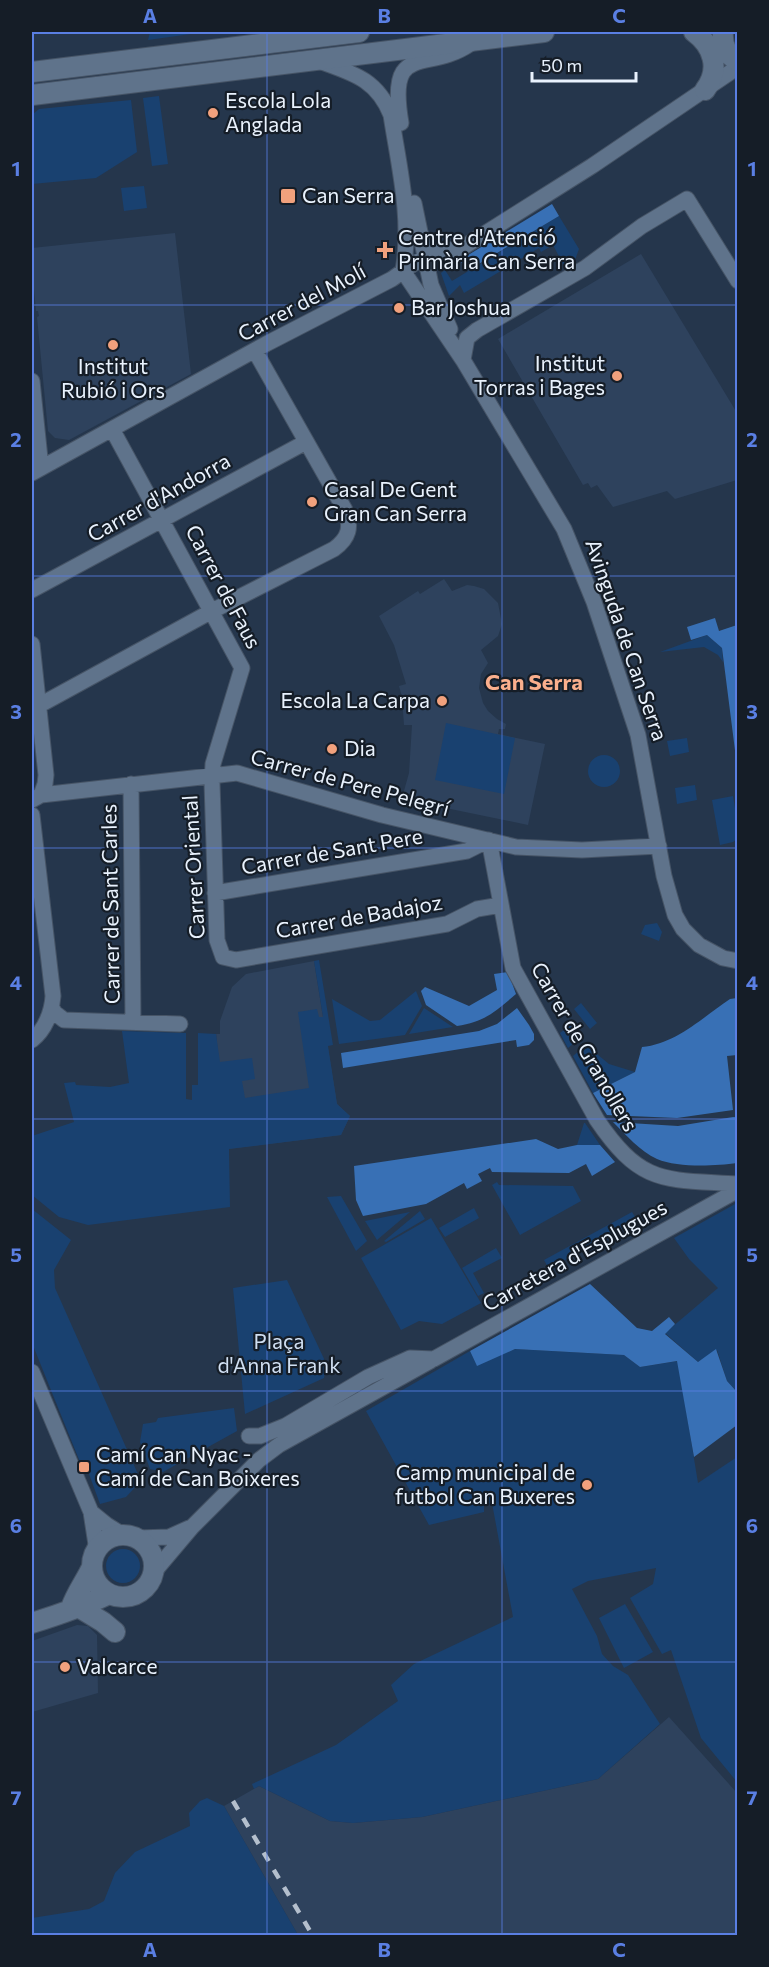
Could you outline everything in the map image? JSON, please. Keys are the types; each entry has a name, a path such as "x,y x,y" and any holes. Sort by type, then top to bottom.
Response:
{"street":[{"path":"32,72 359,32"},
{"path":"32,95 544,32"},
{"path":"694,32 707,45 713,62 713,76 705,90"},
{"path":"723,32 729,55 738,61"},
{"name":"Avinguda de Can Serra","path":"463,360 431,285 417,224 398,109 399,82 404,71 412,64 459,52 476,40"},
{"path":"316,60 363,78 375,88 387,105 391,115 406,206 407,246 403,271 431,285"},
{"name":"Carrer del Molí","path":"36,470 392,279 425,258 437,252 462,248 592,166 738,67"},
{"path":"463,360 467,338 477,330 585,268 642,226 687,199 738,281"},
{"name":"Avinguda de Can Serra","path":"403,271 463,360 571,544 594,602 638,735 669,902 683,929 699,945 738,962"},
{"path":"38,706 212,611 334,549 343,541 349,530 345,510 255,351"},
{"path":"32,381 36,470"},
{"name":"Carrer de Faus","path":"112,429 242,668 213,764 212,775"},
{"name":"Carrer d'Andorra","path":"32,590 306,442"},
{"path":"32,644 46,775 45,784 36,798"},
{"name":"Carrer de Pere Pelegrí","path":"36,798 131,784 237,773 382,815 516,847 582,850 658,846"},
{"name":"Carrer Oriental","path":"212,775 217,940 224,957"},
{"name":"Carrer de Sant Carles","path":"131,784 133,1022"},
{"path":"32,816 53,996 52,1008 32,1040"},
{"name":"Carrer de Sant Pere","path":"215,893 467,851 489,840"},
{"name":"Carrer de Granollers","path":"489,840 513,968 597,1120 610,1139 634,1164 672,1180 738,1184"},
{"name":"Carrer de Badajoz","path":"224,957 236,960 447,924 477,909 501,905"},
{"path":"52,1008 64,1020 180,1024"},
{"name":"Carretera d'Esplugues","path":"154,1572 192,1527 268,1452 266,1437 368,1377 410,1358 434,1359 738,1190"},
{"path":"32,1372 91,1512 97,1582 109,1594"},
{"path":"32,1623 109,1594 124,1597 141,1592 148,1585 154,1572 154,1562 145,1543 107,1525 91,1512"},
{"name":"Carretera d'Esplugues","path":"131,1536 169,1537 192,1527"},
{"path":"75,1608 76,1594 85,1582 95,1559 107,1540 131,1536"},
{"path":"75,1608 103,1622 115,1632"}],"shaded area":[{"path":"552,204 559,216 467,271 460,260"},
{"name":"Institut Rubió i Ors","path":"175,233 191,374 69,440 55,438 48,431 32,248"},
{"name":"Institut Torras i Bages","path":"641,254 737,413 737,480 675,499 667,491 613,507 597,485 591,488 588,483 583,485 498,339"},
{"name":"Escola La Carpa","path":"444,579 452,591 467,585 474,586 484,589 498,603 502,624 498,636 481,650 488,663 481,674 479,688 488,711 506,724 505,729 499,729 498,734 545,744 528,825 427,806 402,798 409,773 412,725 404,725 399,686 406,684 394,645 379,616 418,591 420,594"},
{"path":"715,618 719,631 737,625 737,766 722,648 707,635 691,640 687,627"},
{"path":"314,961 337,1104 350,1116 341,1135 228,1149 216,1034 220,1034 220,1021 232,987 246,974"},
{"path":"508,972 516,994 490,1015 467,1024 457,1026 426,1005 421,991 425,987 469,1006 497,990 494,974"},
{"path":"737,998 737,1055 727,1056 733,1110 677,1118 607,1115 593,1093 635,1072 642,1047 666,1041 678,1035 730,999"},
{"path":"517,1008 534,1034 534,1040 529,1045 517,1047 516,1040 343,1068 341,1053 479,1031 497,1024"},
{"path":"737,1117 737,1163 708,1165 675,1164 657,1159 639,1147 613,1122 678,1126"},
{"path":"536,1139 558,1149 577,1145 600,1145 615,1162 592,1176 586,1164 569,1173 492,1172 490,1168 478,1174 482,1181 467,1189 464,1183 426,1204 363,1216 356,1200 354,1166"},
{"path":"590,1284 637,1328 652,1331 669,1317 675,1324 665,1334 698,1362 716,1349 727,1381 737,1392 737,1425 694,1457 677,1361 640,1367 624,1355 515,1349 477,1366 470,1351"},
{"name":"Valcarce","path":"77,1625 88,1626 97,1635 98,1693 32,1712 32,1641"},
{"path":"669,1717 737,1793 737,1935 298,1935 224,1806 259,1786 330,1821 353,1823 422,1817 598,1779"}],"green space":[{"path":"150,32 205,32 148,40"},
{"path":"159,96 168,164 152,166 143,98"},
{"path":"131,100 137,152 96,178 32,184 32,115 39,109"},
{"path":"144,186 147,208 124,211 121,188"},
{"path":"559,216 579,249 575,260 565,268 553,245 541,252 539,248 464,293 460,285 449,296 441,273 445,270 452,281"},
{"path":"707,635 722,648 723,662 718,655 704,647 660,652"},
{"path":"446,723 515,738 504,794 435,780"},
{"path":"687,738 689,752 670,756 667,741"},
{"path":"604,755 616,759 620,771 616,783 604,787 592,783 588,771 592,759"},
{"path":"695,785 697,800 677,804 675,788"},
{"path":"733,796 737,839 720,845 712,800"},
{"path":"657,923 662,932 659,941 641,934 645,925"},
{"path":"319,960 333,1045 328,1046 337,1104 350,1116 341,1135 229,1149 230,1207 88,1225 59,1217 32,1195 32,1136 74,1122 64,1083 75,1082 76,1085 110,1087 129,1083 122,1031 186,1033 186,1099 192,1100 192,1085 198,1085 198,1033 216,1034 220,1062 252,1058 255,1079 242,1081 245,1098 309,1088 298,1012 317,1009 319,1017 323,1017 314,961"},
{"path":"416,991 422,1006 405,1035 339,1044 332,999 370,1021 380,1020"},
{"path":"581,1003 597,1023 590,1029 574,1009"},
{"path":"424,1008 453,1027 409,1034"},
{"path":"570,1025 580,1038 568,1048 560,1033"},
{"path":"586,1045 609,1064 635,1072 593,1093 573,1056"},
{"path":"585,1123 600,1145 577,1145"},
{"path":"497,1182 499,1185 573,1186 581,1201 520,1235 492,1185"},
{"path":"341,1196 367,1241 356,1251 327,1197"},
{"path":"737,1203 737,1392 727,1381 717,1350 698,1362 665,1333 718,1288 689,1259 674,1238"},
{"path":"474,1208 479,1218 445,1237 439,1228"},
{"path":"32,1209 71,1240 54,1270 55,1288 141,1481 126,1497 100,1504 85,1463 80,1462 32,1343"},
{"path":"420,1211 425,1219 386,1242 384,1241"},
{"path":"410,1212 377,1240 365,1221"},
{"path":"632,1212 637,1220 549,1269 544,1260"},
{"path":"431,1218 481,1303 442,1324 419,1321 401,1330 361,1258"},
{"path":"496,1248 502,1258 473,1273 484,1293 478,1296 462,1268"},
{"name":"Plaça d'Anna Frank","path":"287,1280 326,1363 324,1378 245,1414 233,1288"},
{"path":"515,1349 624,1355 640,1367 678,1361 698,1483 737,1457 737,1782 701,1738 671,1650 662,1654 630,1598 653,1584 656,1568 588,1581 572,1589 597,1636 602,1654 613,1666 628,1675 660,1724 598,1779 422,1817 353,1823 330,1821 259,1786 254,1789 252,1784 336,1745 398,1701 391,1685 414,1664 513,1617 492,1503 484,1504 484,1512 429,1525 366,1411 470,1351 477,1365"},
{"path":"234,1408 237,1431 163,1472 150,1469 140,1442 143,1424 156,1422 158,1418"},
{"path":"123,1549 135,1554 140,1566 135,1578 123,1583 111,1578 106,1566 111,1554"},
{"path":"625,1604 653,1652 624,1668 599,1618"},
{"path":"207,1798 224,1806 298,1935 32,1935 32,1918 89,1909 104,1901 115,1873 135,1852 190,1826 189,1813 200,1801"}],"railway":[{"path":"233,1801 313,1936"}],"place":[{"name":"Escola Lola Anglada","path":"213,113"},
{"name":"Can Serra","path":"288,196"},
{"name":"Centre d'Atenció Primària Can Serra","path":"385,250"},
{"name":"Bar Joshua","path":"399,308"},
{"name":"Institut Rubió i Ors","path":"113,345"},
{"name":"Institut Torras i Bages","path":"617,376"},
{"name":"Casal De Gent Gran Can Serra","path":"312,502"},
{"name":"Escola La Carpa","path":"442,701"},
{"name":"Dia","path":"332,749"},
{"name":"Camí Can Nyac - Camí de Can Boixeres","path":"84,1467"},
{"name":"Camp municipal de futbol Can Buxeres","path":"587,1485"},
{"name":"Valcarce","path":"65,1667"}],"district":[{"name":"Can Serra","path":"534,682"}]}
